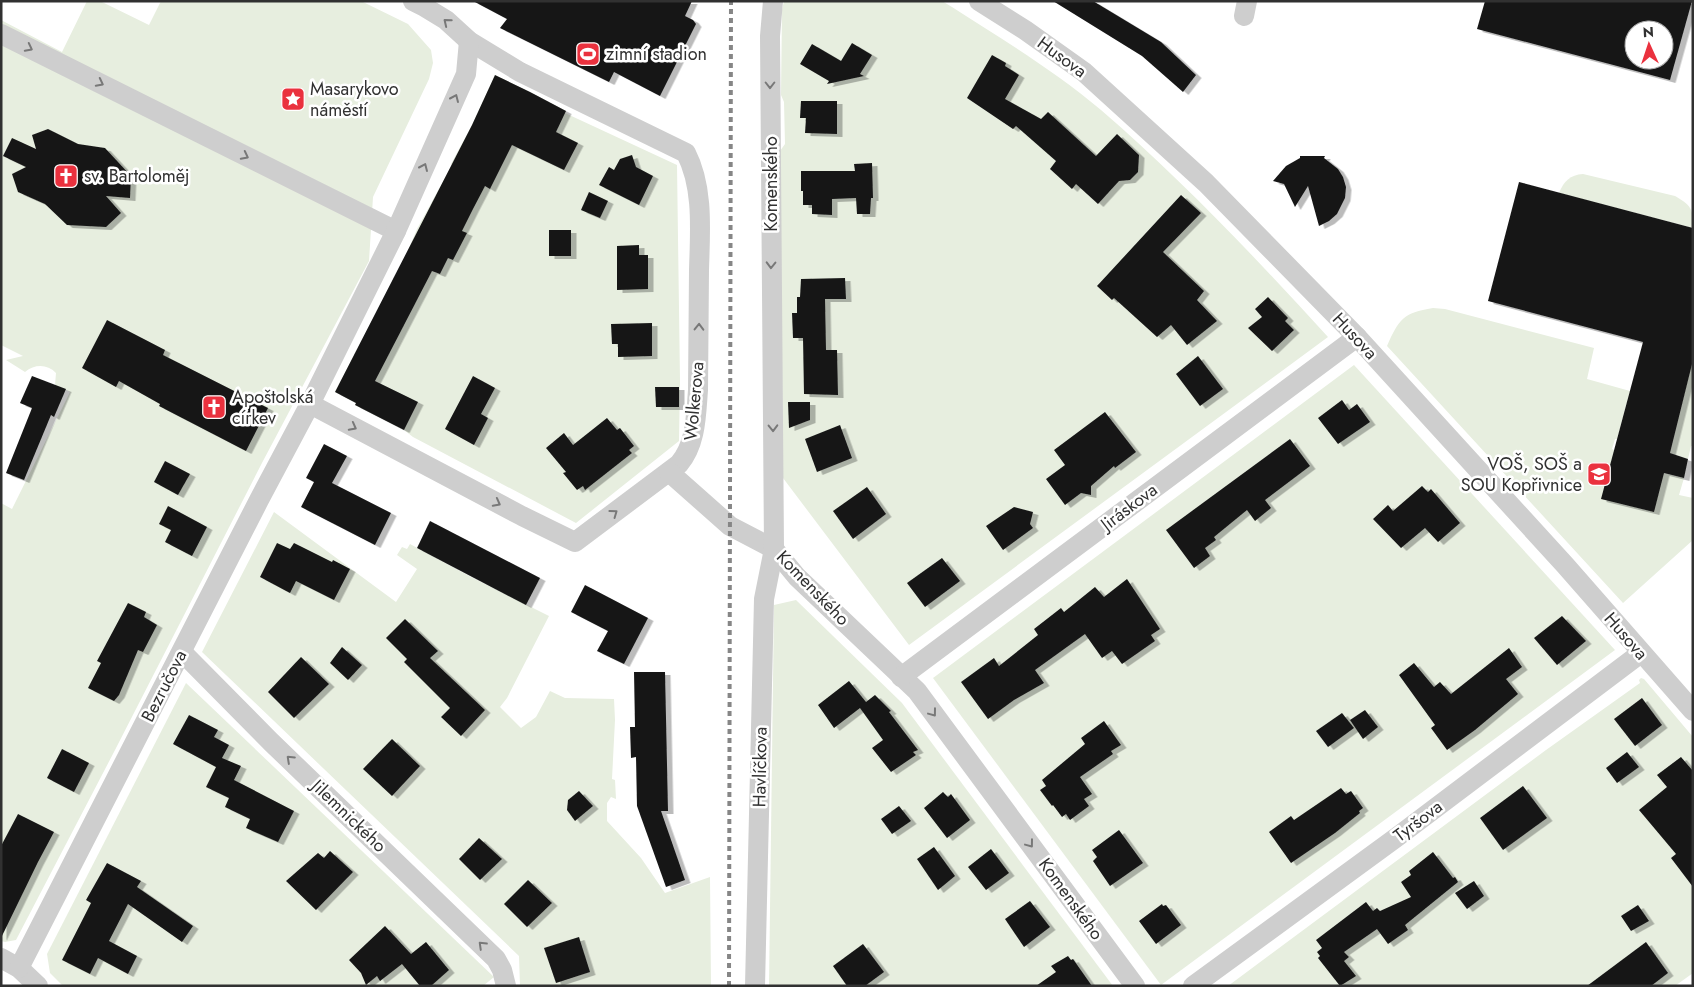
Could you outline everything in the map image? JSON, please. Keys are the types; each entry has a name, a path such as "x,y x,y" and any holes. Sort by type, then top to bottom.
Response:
{"street":[{"path":"310,404 396,232 466,74 468,41 446,20 413,1"},
{"name":"Komenského","path":"773,1 770,36 774,549 797,577 917,691 1135,986"},
{"name":"Husova","path":"979,1 1025,30 1092,78 1189,166 1358,337 1565,565 1693,711"},
{"path":"1,34 396,232"},
{"name":"Wolkerova","path":"310,404 575,542 679,464 690,448 698,390 700,261 698,189 694,168 686,153 520,72 468,41"},
{"name":"Jiráskova","path":"901,677 1358,337"},
{"name":"Bezručova","path":"19,968 310,404"},
{"path":"669,472 730,526 774,549"},
{"name":"Havlíčkova","path":"755,986 764,599 774,549"},
{"name":"Jilemnického","path":"182,652 271,742 496,959 502,970 506,985"},
{"name":"Tyršova","path":"1193,986 1641,653"},
{"path":"1,958 19,968 38,986"}],"green space":[{"path":"87,1 100,1 149,25 161,1 361,1 408,24 431,50 433,63 429,79 373,197 369,261 263,461 16,940 5,942 1,941 1,503 12,509 70,392 55,385 56,373 49,368 37,366 25,372 6,360 23,356 1,345 1,20 62,52"},
{"path":"784,1 942,1 952,7 1047,69 1101,110 1161,164 1218,220 1328,337 909,645 783,478 780,151 785,144 784,102 781,95 782,10"},
{"path":"495,75 566,111 565,113 677,165 679,441 576,523 413,437 404,430 355,405 356,403 335,392 406,255 417,229 452,165"},
{"path":"1583,174 1675,196 1685,203 1692,212 1693,228 1559,193 1568,179"},
{"path":"1433,308 1445,309 1594,348 1587,379 1630,391 1617,439 1615,439 1612,449 1664,473 1684,478 1679,495 1693,498 1693,540 1623,603 1387,346 1395,329 1403,319 1415,312"},
{"path":"1693,355 1693,446 1691,446 1688,459 1670,453"},
{"path":"1354,365 1615,650 1161,985 933,678"},
{"path":"274,512 396,602 417,569 397,555 402,547 407,549 410,544 549,616 507,698 500,707 521,728 536,717 550,691 565,698 614,699 615,720 612,779 615,780 616,799 611,797 607,803 607,821 641,858 665,893 710,877 711,986 520,986 519,956 202,652"},
{"path":"796,600 902,703 1113,986 769,986 774,605"},
{"path":"1641,678 1644,679 1693,737 1693,973 1675,986 1228,986 1546,750 1640,683 1639,680"},
{"path":"186,683 494,977 483,986 63,986 50,973 47,954"}],"building":[{"name":"zimní stadion","path":"473,1 692,1 685,16 696,24 660,96 614,72 609,82 500,28 507,19"},
{"path":"1053,1 1093,1 1161,42 1196,75 1183,92 1142,56"},
{"path":"1485,1 1692,1 1674,66 1674,20 1624,20 1624,68 1477,29"},
{"path":"852,43 872,55 860,74 864,76 827,84 829,81 800,64 812,44 841,61"},
{"path":"992,55 1006,63 1005,66 1019,75 1005,99 1041,119 1048,112 1096,156 1117,134 1139,155 1138,172 1130,180 1119,181 1098,204 1076,184 1072,189 1050,169 1056,161 1016,126 1013,129 967,98"},
{"path":"1632,70 1673,70 1670,80"},
{"path":"495,75 566,111 556,132 578,143 564,170 512,145 490,189 485,186 473,209 462,231 467,233 453,260 448,258 440,274 432,271 375,381 418,402 404,430 355,405 356,403 335,392 472,125"},
{"path":"801,101 837,101 837,134 805,133 806,118 800,118"},
{"name":"sv. Bartoloměj","path":"48,129 78,144 105,148 131,176 130,198 106,196 121,213 106,227 67,225 45,204 18,192 12,174 26,167 3,156 12,138 36,149 32,135"},
{"path":"632,155 636,167 653,176 639,205 599,185 609,167 614,170 620,159"},
{"path":"1300,156 1325,156 1324,158 1338,169 1346,187 1345,198 1337,214 1319,226 1308,186 1295,207 1284,184 1273,181 1286,166 1300,158"},
{"path":"872,163 873,198 871,198 870,214 857,214 856,198 832,199 832,215 812,214 812,205 803,205 801,171 855,171 854,164"},
{"path":"1519,182 1693,228 1693,360 1670,453 1688,459 1684,478 1664,473 1654,512 1601,499 1643,342 1488,301"},
{"path":"589,192 608,201 600,218 581,210"},
{"path":"1181,195 1201,213 1163,252 1204,291 1197,300 1217,321 1187,345 1171,325 1157,337 1114,298 1112,300 1097,286"},
{"path":"549,230 571,230 571,256 549,256"},
{"path":"639,245 639,255 648,255 648,289 617,290 617,246"},
{"path":"845,278 846,299 825,299 826,350 837,350 838,395 804,394 803,338 793,338 792,313 797,313 797,297 800,297 801,279"},
{"path":"1268,297 1288,318 1285,321 1294,330 1272,351 1248,328 1262,317 1255,309"},
{"path":"107,320 165,350 163,355 268,408 246,451 159,406 160,404 119,381 116,387 82,368"},
{"path":"652,323 652,356 618,357 618,344 612,344 611,324"},
{"path":"1198,356 1223,389 1200,406 1176,374"},
{"path":"32,376 66,389 54,417 51,415 24,480 6,473 32,408 20,403"},
{"path":"473,376 495,388 481,414 488,418 474,445 445,429"},
{"path":"655,387 679,387 679,407 656,407"},
{"path":"1342,400 1349,410 1357,404 1370,422 1338,444 1318,418"},
{"path":"788,402 810,402 810,420 789,428"},
{"path":"1105,412 1136,452 1115,468 1114,466 1091,486 1091,495 1081,493 1065,505 1046,479 1065,465 1054,450"},
{"path":"607,418 617,430 620,428 634,446 629,450 632,453 585,490 583,486 577,490 563,473 566,472 546,448 564,433 573,445"},
{"path":"840,425 852,458 817,472 805,439"},
{"path":"1290,439 1310,466 1265,500 1271,508 1255,521 1247,510 1214,537 1216,540 1205,548 1210,556 1194,568 1166,530"},
{"path":"324,444 347,456 332,483 391,513 375,545 301,507 314,482 306,478"},
{"path":"165,461 190,474 178,495 154,482"},
{"path":"1422,486 1428,492 1431,489 1460,523 1438,542 1425,528 1401,548 1373,519 1388,505 1393,511"},
{"path":"867,487 886,514 853,539 833,511"},
{"path":"168,506 207,527 192,556 165,542 171,530 159,524"},
{"path":"1014,507 1033,512 1030,524 1033,528 1003,550 986,526"},
{"path":"430,521 540,578 526,605 417,548"},
{"path":"277,543 290,549 294,543 350,569 334,600 296,581 290,593 260,577"},
{"path":"942,558 960,581 925,607 907,583"},
{"path":"1127,579 1160,629 1151,635 1155,641 1122,664 1112,651 1102,658 1085,634 1035,670 1044,683 1014,700 988,719 961,682 994,658 999,666 1038,635 1034,629 1061,608 1064,612 1095,587 1104,597"},
{"path":"585,585 648,618 624,664 597,651 608,631 571,612"},
{"path":"128,603 146,612 144,617 157,625 143,652 138,650 119,695 114,701 88,688 101,663 97,661"},
{"path":"1562,616 1586,641 1557,665 1534,638"},
{"path":"405,619 438,651 430,658 485,710 461,736 441,717 450,708 404,662 407,659 386,638"},
{"path":"342,647 362,665 348,680 330,663"},
{"path":"1509,648 1522,667 1506,679 1518,694 1475,730 1447,750 1431,728 1435,725 1399,675 1414,663 1434,687 1440,682 1451,694"},
{"path":"301,657 329,684 294,718 268,692"},
{"path":"634,672 665,672 668,811 661,811 685,880 666,887 637,806 636,757 631,758 630,727 635,727"},
{"path":"849,681 866,702 875,695 891,711 889,712 918,750 913,752 916,755 891,772 872,748 883,740 860,708 834,728 818,705"},
{"path":"1642,698 1662,725 1635,746 1614,719"},
{"path":"1365,710 1378,727 1363,739 1350,720"},
{"path":"1342,713 1354,728 1328,747 1316,731"},
{"path":"189,715 218,730 214,737 229,745 222,758 241,766 234,780 294,811 278,842 246,828 250,819 225,807 229,798 206,787 216,767 173,744"},
{"path":"1104,721 1121,745 1111,751 1113,754 1080,777 1092,794 1084,799 1089,806 1070,820 1066,814 1062,817 1040,790 1046,786 1042,780 1085,744 1081,738"},
{"path":"392,739 420,766 392,796 363,769"},
{"path":"62,749 89,763 74,792 47,778"},
{"path":"1627,752 1639,767 1617,783 1606,768"},
{"path":"1681,757 1693,771 1693,887 1671,858 1676,854 1639,810 1667,787 1657,775"},
{"path":"1523,786 1547,818 1503,850 1480,818"},
{"path":"1341,788 1346,794 1351,791 1363,808 1359,811 1360,813 1335,833 1291,863 1269,832 1291,816 1294,820"},
{"path":"579,791 593,806 575,821 567,810 568,800"},
{"path":"943,792 948,797 951,794 970,820 947,838 924,808"},
{"path":"899,806 911,821 892,834 881,819"},
{"path":"18,814 54,832 1,938 1,846"},
{"path":"1119,830 1143,863 1110,886 1093,861 1097,857 1092,850"},
{"path":"479,838 502,859 480,880 459,859"},
{"path":"934,847 955,876 938,890 917,859"},
{"path":"991,849 1009,873 986,890 968,867"},
{"path":"330,851 353,872 316,910 286,881 318,853 324,858"},
{"path":"1433,852 1458,882 1405,925 1408,930 1388,944 1377,929 1344,952 1349,957 1344,961 1356,976 1340,986 1318,958 1320,956 1317,952 1322,948 1316,940 1366,902 1373,911 1377,908 1380,911 1411,897 1401,882 1411,875 1409,871"},
{"path":"107,863 141,881 137,887 193,926 182,942 128,904 109,941 137,956 128,974 98,958 90,974 62,960 91,903 86,900"},
{"path":"528,880 552,903 527,927 504,904"},
{"path":"1474,881 1484,896 1467,909 1455,893"},
{"path":"1030,901 1050,927 1024,947 1005,919"},
{"path":"1162,904 1163,906 1166,905 1181,925 1156,944 1139,921"},
{"path":"1638,905 1649,921 1631,931 1621,916"},
{"path":"385,926 411,954 426,942 449,970 431,986 420,986 402,964 380,981 377,976 366,985 361,973 349,960"},
{"path":"579,937 590,972 556,983 544,948"},
{"path":"1646,942 1668,973 1651,986 1587,986"},
{"path":"863,944 884,972 865,986 847,986 833,966"},
{"path":"1068,956 1071,960 1073,959 1092,986 1036,986 1056,972 1051,966"}],"railway":[{"path":"729,986 731,1"}],"place":[{"name":"zimní stadion","path":"588,54"},
{"name":"Masarykovo náměstí","path":"293,99"},
{"name":"sv. Bartoloměj","path":"66,176"},
{"name":"Apoštolská církev","path":"214,407"},
{"name":"VOŠ, SOŠ a SOU Kopřivnice","path":"1599,474"}]}
